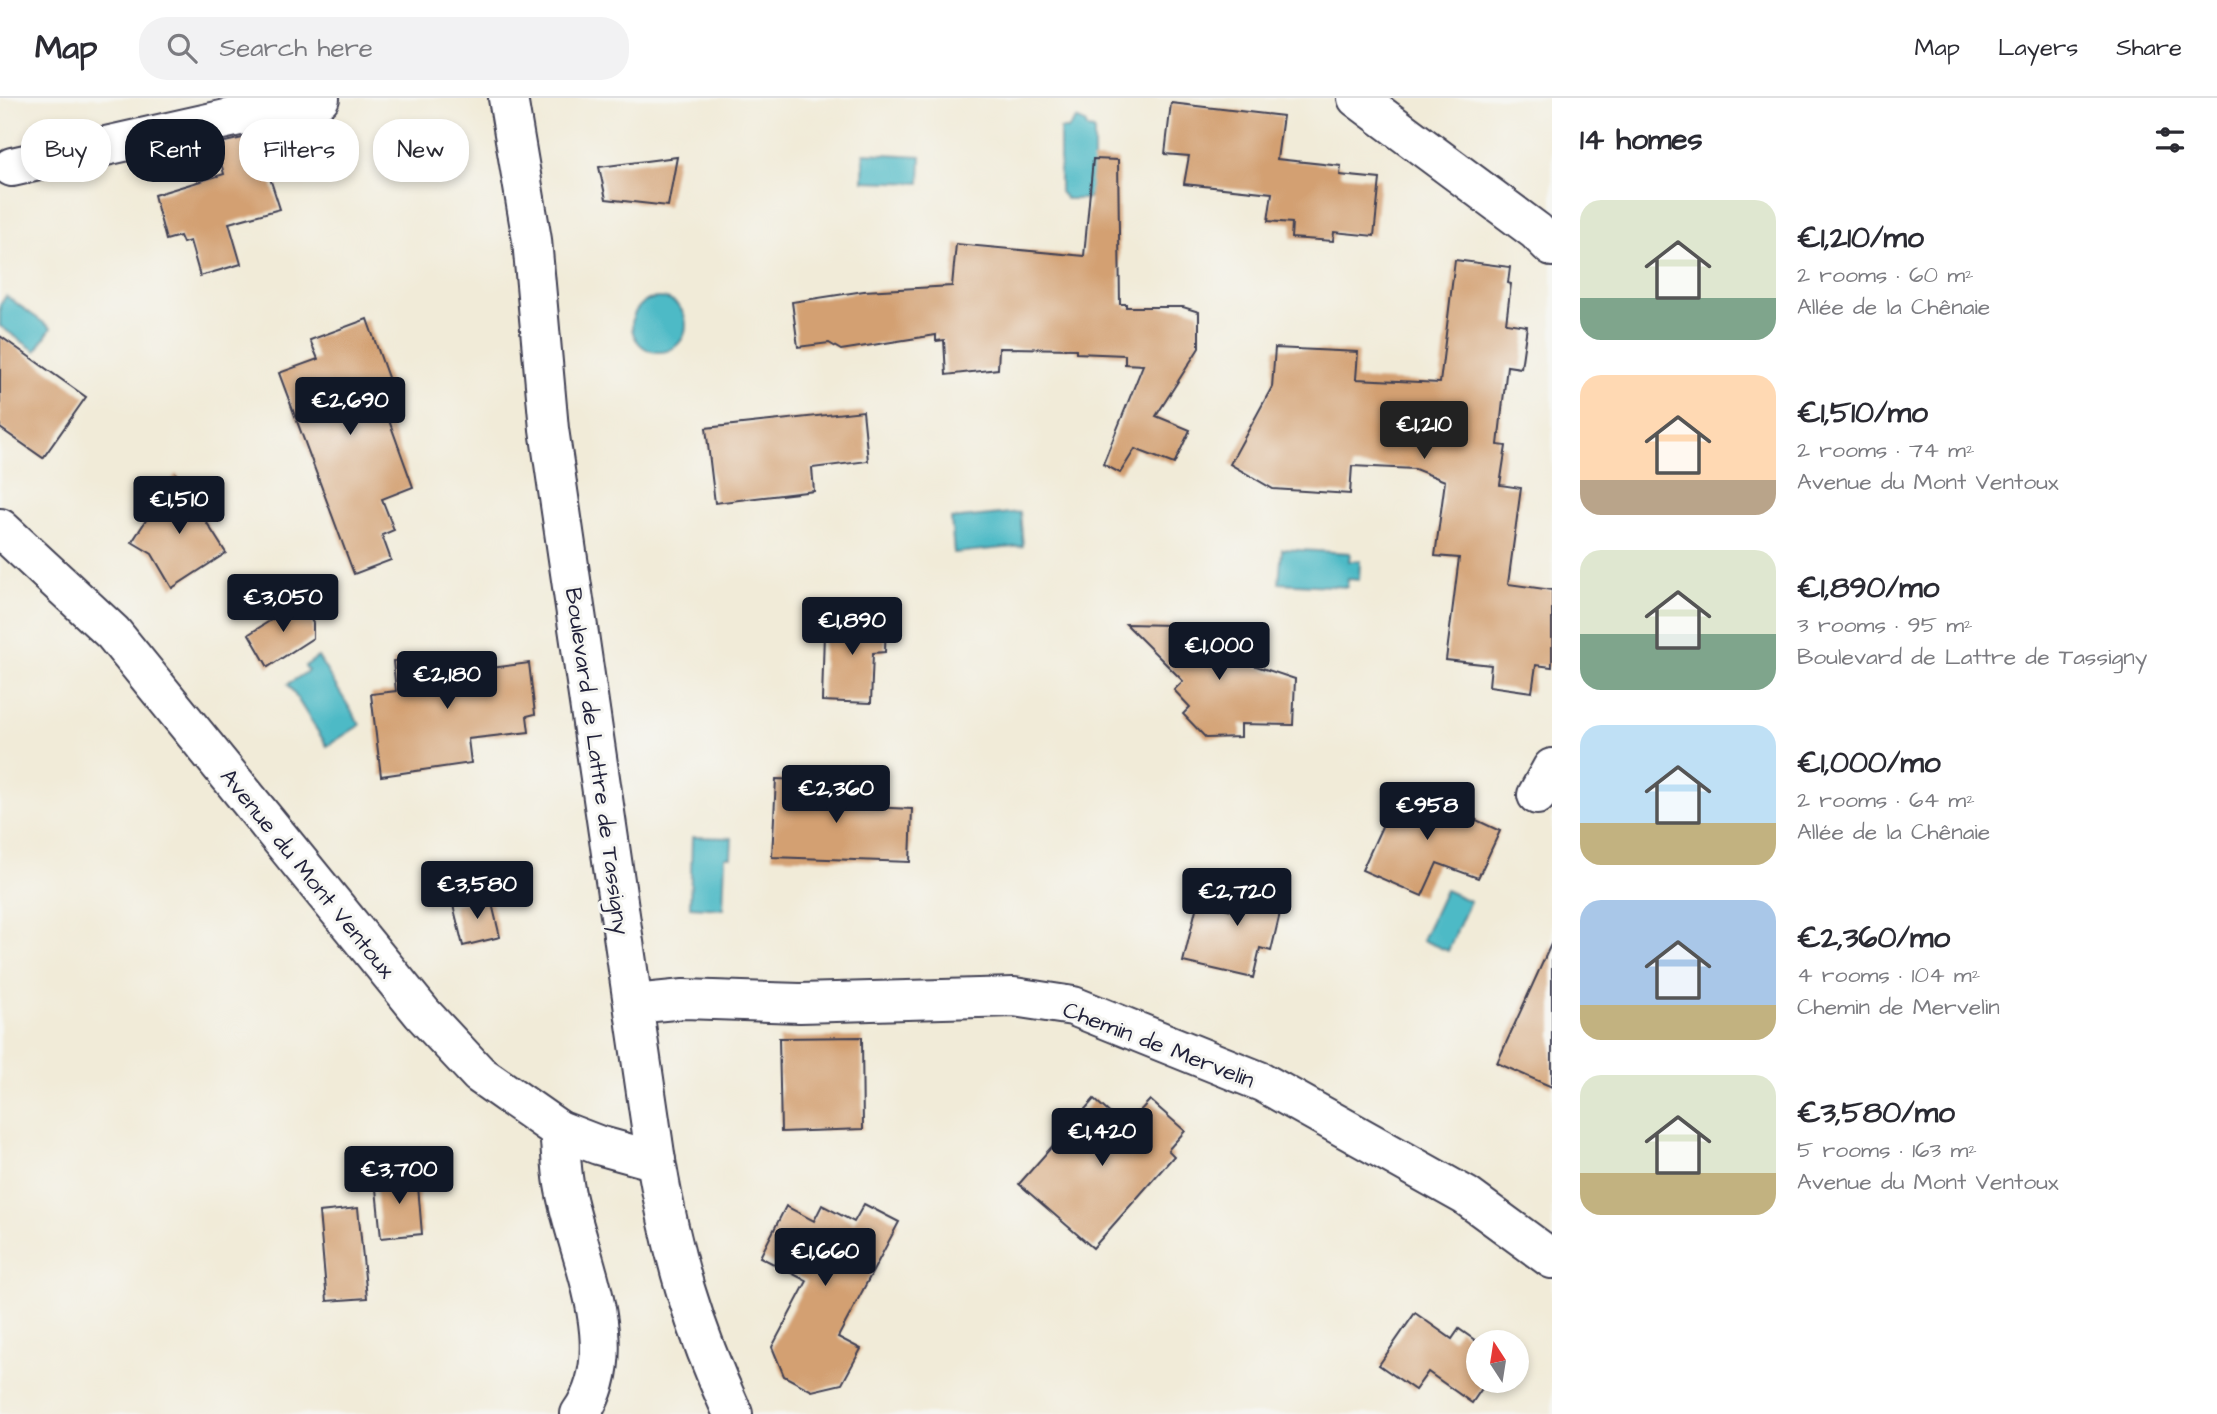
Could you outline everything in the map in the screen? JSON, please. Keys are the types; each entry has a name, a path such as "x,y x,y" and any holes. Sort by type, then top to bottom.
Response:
{"street":[{"path":"12,167 320,98"},
{"name":"Boulevard de Lattre de Tassigny","path":"508,98 531,240 549,429 656,1161 668,1231 691,1314 733,1414"},
{"path":"1357,98 1536,230 1552,247"},
{"name":"Avenue du Mont Ventoux","path":"0,528 113,634 431,1023 479,1074 559,1130 598,1145 656,1161"},
{"name":"Chemin de Mervelin","path":"634,1004 684,999 800,1003 1014,997 1073,1006 1262,1082 1466,1196 1552,1259"},
{"path":"559,1130 564,1185 585,1256 599,1347 596,1376 580,1414"}],"water":[{"path":"1076,119 1085,123 1088,129 1094,130 1094,192 1086,199 1066,199 1060,192 1060,129 1068,129"},
{"path":"864,153 921,156 920,183 863,181"},
{"path":"6,296 51,328 36,351 0,326 0,305"},
{"path":"664,298 674,302 682,310 686,325 682,340 674,348 654,352 644,348 636,340 632,320 636,310 644,302"},
{"path":"1020,512 1023,546 954,553 951,519"},
{"path":"1282,549 1350,553 1349,561 1360,561 1359,580 1348,579 1347,587 1279,583"},
{"path":"318,657 360,725 327,746 288,684 308,671 305,666"},
{"path":"692,837 732,838 731,857 725,857 723,909 690,907"},
{"path":"1445,890 1470,901 1448,951 1422,940"}],"building":[{"path":"1171,103 1283,116 1277,159 1341,166 1340,175 1380,179 1374,236 1334,232 1333,241 1291,238 1292,223 1268,221 1272,193 1184,184 1189,156 1165,154"},
{"path":"239,139 239,182 271,182 280,209 229,223 241,264 200,276 190,241 183,243 180,236 166,240 154,195 197,182 225,182 225,142"},
{"path":"677,157 668,206 606,199 599,167"},
{"path":"1093,159 1118,160 1120,304 1126,304 1126,307 1183,307 1199,312 1199,348 1156,416 1190,430 1174,464 1135,449 1120,473 1103,464 1143,365 1125,364 1125,355 1076,353 1076,349 999,348 998,369 946,375 944,340 936,341 936,335 841,350 829,343 798,347 792,302 864,291 952,286 956,244 1084,256"},
{"path":"1455,260 1510,267 1508,283 1511,284 1506,323 1527,326 1521,368 1507,366 1498,445 1506,446 1500,485 1521,488 1508,584 1552,590 1552,667 1536,665 1532,692 1489,686 1491,665 1446,660 1459,558 1435,556 1445,481 1415,469 1352,466 1350,494 1273,489 1230,464 1272,387 1275,348 1358,352 1356,379 1440,383"},
{"path":"367,319 395,397 382,401 413,487 382,499 394,530 382,535 391,560 354,574 279,373 318,359 310,340"},
{"path":"0,336 86,397 43,458 0,428"},
{"path":"863,411 868,461 812,468 814,491 715,503 706,428"},
{"path":"176,474 226,553 172,588 152,554 132,542"},
{"path":"300,602 313,623 313,638 268,667 249,634"},
{"path":"840,612 886,613 885,652 873,653 871,703 822,701 824,632 838,633"},
{"path":"1126,624 1216,626 1211,651 1295,679 1293,725 1241,724 1241,737 1206,738 1183,714 1190,707 1174,690 1183,681"},
{"path":"458,652 461,672 529,663 535,714 527,716 529,732 468,739 471,763 381,776 371,694 396,691 393,661"},
{"path":"776,779 848,782 847,806 912,809 910,862 772,857"},
{"path":"1401,785 1500,831 1478,878 1437,863 1422,896 1362,870"},
{"path":"1244,873 1287,883 1271,951 1260,948 1253,978 1183,962 1198,901 1235,911"},
{"path":"490,895 500,937 463,946 453,905"},
{"path":"1552,942 1552,1087 1497,1063"},
{"path":"862,1037 863,1129 781,1132 779,1038"},
{"path":"1094,1099 1125,1127 1150,1100 1185,1131 1168,1150 1174,1156 1093,1248 1019,1184"},
{"path":"417,1174 422,1234 381,1238 375,1179"},
{"path":"864,1204 899,1222 838,1337 861,1349 842,1384 812,1391 784,1376 772,1347 807,1281 760,1257 786,1206 814,1221 822,1205 854,1222"},
{"path":"358,1208 367,1298 327,1301 319,1212"},
{"path":"1415,1313 1452,1339 1459,1329 1466,1334 1466,1393 1479,1393 1472,1403 1428,1372 1415,1390 1379,1365"}]}
